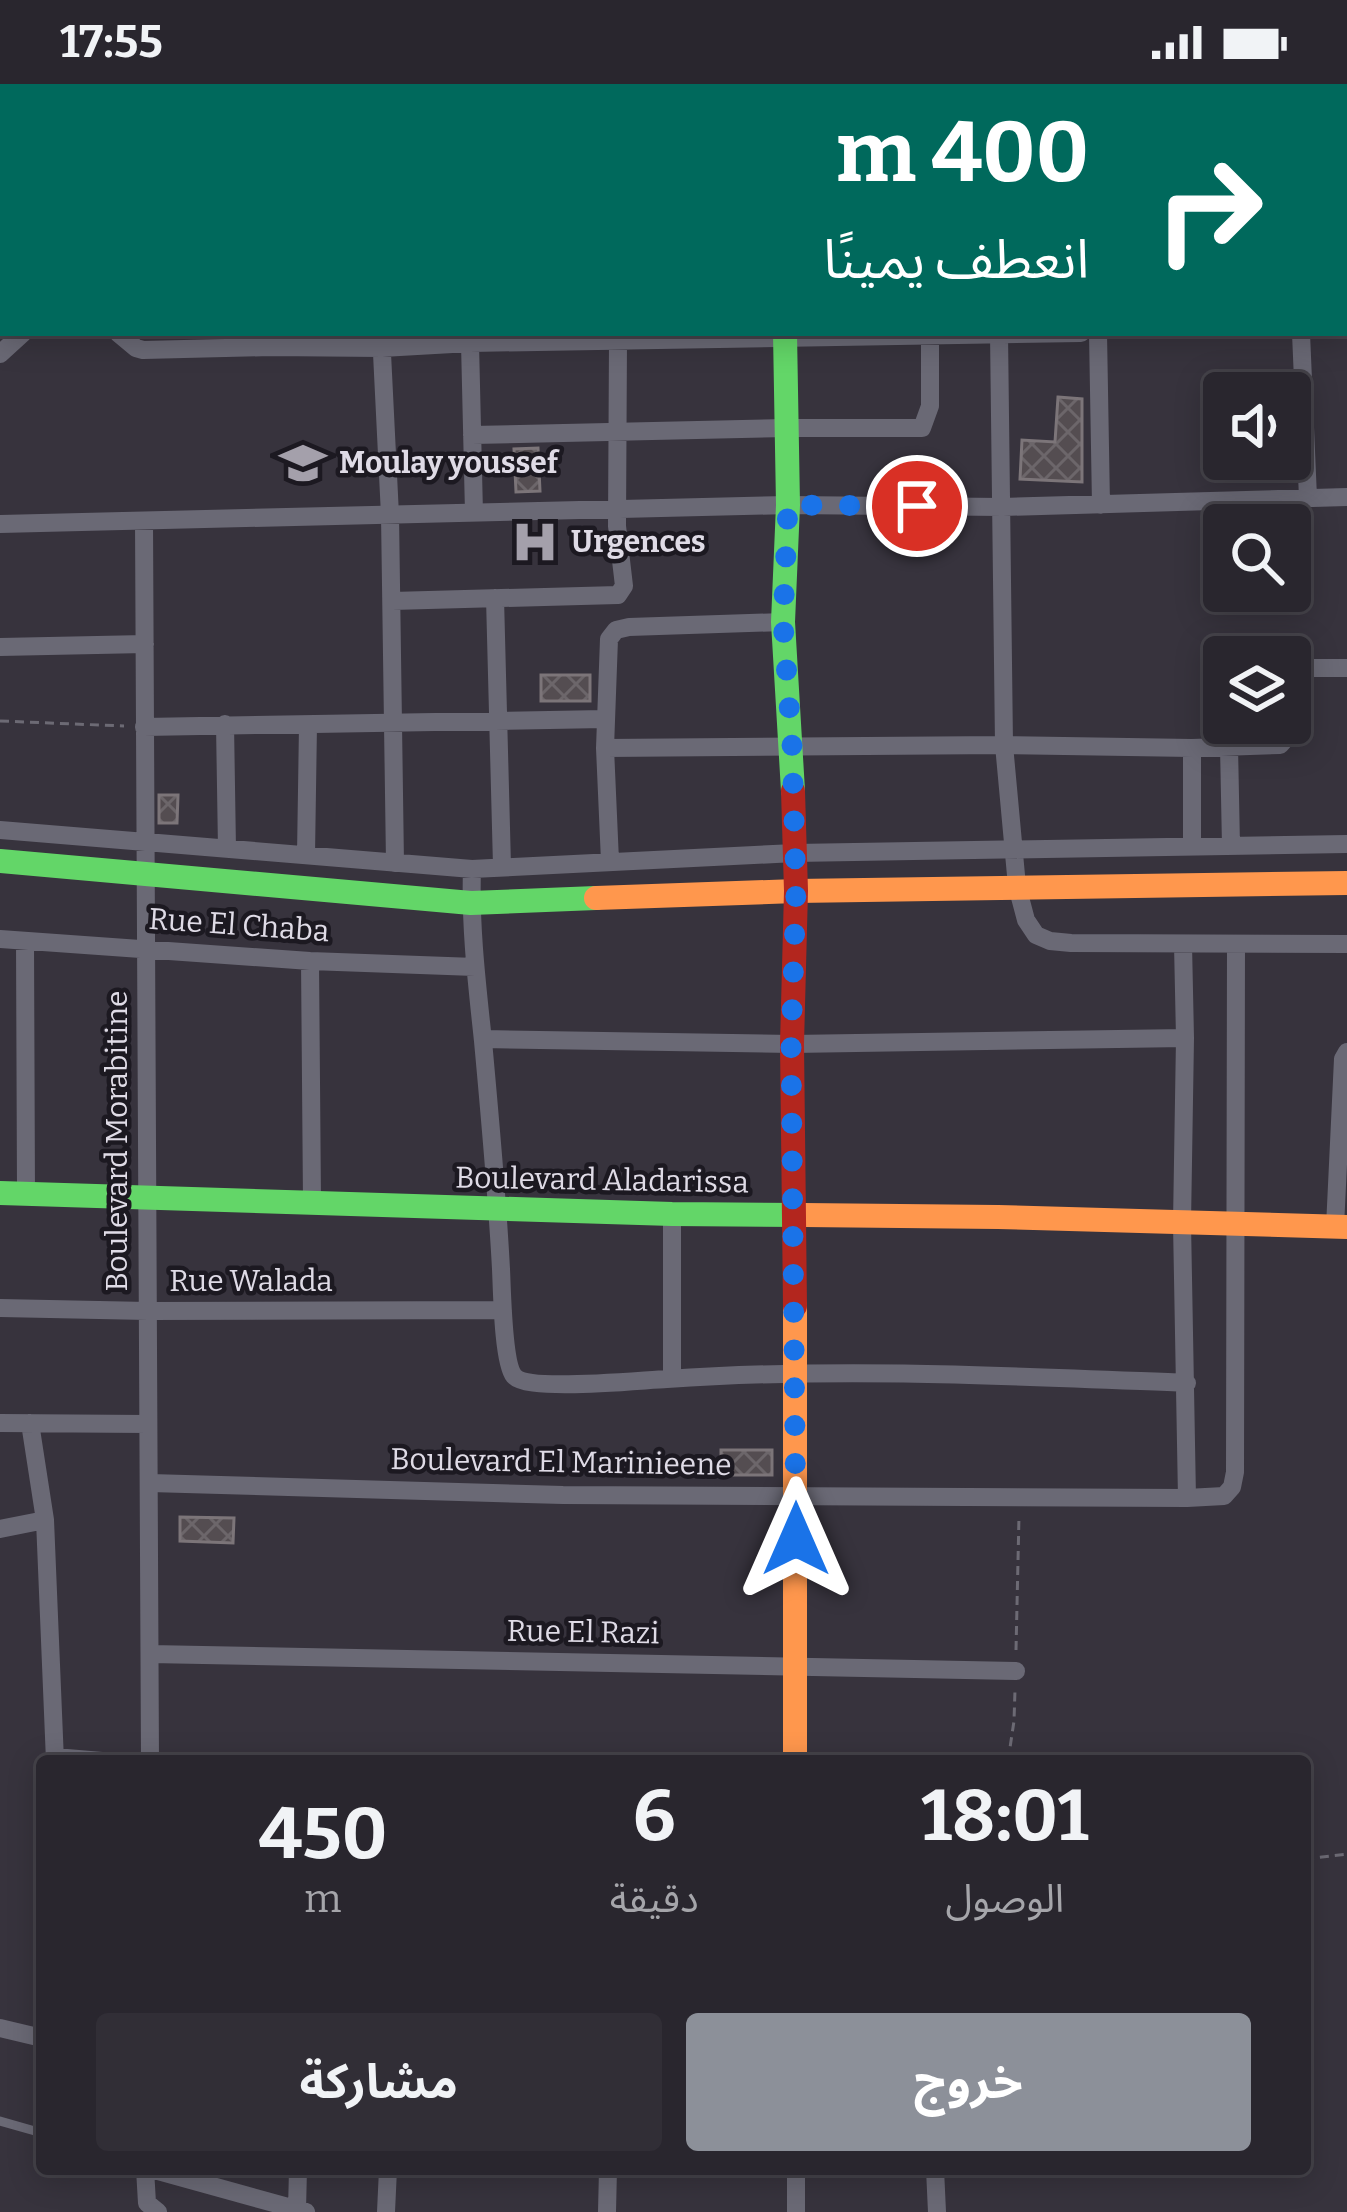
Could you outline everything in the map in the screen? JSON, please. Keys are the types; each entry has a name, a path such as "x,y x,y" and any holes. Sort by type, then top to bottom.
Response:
{"street":[{"path":"122,336 143,350 270,340 470,343 752,336"},
{"path":"785,336 788,505 783,622 796,891 791,1044 795,1755"},
{"path":"472,435 922,428 930,406 930,336"},
{"path":"999,336 1004,745 1017,886 1026,920 1043,939 1071,943 1347,944"},
{"path":"1098,336 1102,505"},
{"path":"1301,336 1308,498"},
{"path":"392,601 618,595 623,586 617,508 618,340"},
{"path":"382,341 391,514 394,863"},
{"path":"470,343 474,513"},
{"path":"0,524 617,508 1003,507 1347,497"},
{"name":"Boulevard Morabitine","path":"144,521 150,1755"},
{"path":"495,598 502,866"},
{"path":"610,861 604,748 609,639 616,630 628,627 783,622"},
{"path":"0,647 145,644"},
{"path":"1311,668 1347,668"},
{"path":"144,727 604,719"},
{"path":"225,724 227,849"},
{"path":"306,855 308,725"},
{"path":"604,748 1281,744"},
{"path":"1229,746 1231,846"},
{"path":"1192,748 1192,846"},
{"path":"0,830 472,869 795,853 1347,844"},
{"path":"0,861 471,902 1017,886 1347,883"},
{"path":"472,869 475,967 508,1365 521,1382 602,1383 794,1372 1186,1383"},
{"name":"Rue El Chaba","path":"0,939 310,962 475,967"},
{"path":"13,1193 25,941"},
{"path":"1183,944 1187,1498 1224,1496 1234,1482 1236,944"},
{"path":"310,962 312,1201"},
{"path":"483,1040 791,1044 1185,1039"},
{"path":"1341,1227 1343,1060 1347,1052"},
{"name":"Boulevard Aladarissa","path":"13,1193 673,1214 1341,1227"},
{"path":"672,1378 673,1214"},
{"name":"Rue Walada","path":"0,1308 503,1310"},
{"path":"0,1423 148,1424"},
{"path":"30,1423 45,1520 55,1755"},
{"name":"Boulevard El Marinieene","path":"150,1483 563,1495 1187,1498"},
{"path":"0,1529 45,1520"},
{"name":"Rue El Razi","path":"150,1654 1016,1672"},
{"path":"0,2028 36,2037"},
{"path":"148,2175 147,2203 158,2212"},
{"path":"170,2175 302,2211 299,2175"},
{"path":"386,2212 388,2175"},
{"path":"608,2175 608,2212"},
{"path":"796,2175 796,2212"},
{"path":"935,2175 938,2212"}],"lane":[{"path":"0,2122 36,2131"}],"path":[{"path":"0,721 144,727"},
{"path":"1009,1755 1014,1721 1020,1496"},
{"path":"1311,1858 1347,1854"}],"building":[{"path":"1058,397 1082,399 1082,482 1020,479 1022,440 1055,442"},
{"path":"538,448 540,491 516,492 514,449"},
{"path":"541,675 590,675 590,701 541,701"},
{"path":"159,795 178,795 177,823 159,823"},
{"path":"721,1450 772,1450 772,1475 721,1475"},
{"path":"180,1517 234,1518 233,1543 180,1541"}],"traffic: fast":[{"path":"785,336 788,505 783,622 793,791"},
{"path":"0,861 471,903 596,898"},
{"path":"0,1193 803,1215"}],"traffic: slow":[{"path":"596,898 1347,883"},
{"path":"803,1215 1347,1227"},
{"path":"795,1306 795,1755"}],"traffic: jam":[{"path":"793,791 795,1306"}],"place":[{"name":"Moulay youssef","path":"303,463"},
{"name":"Urgences","path":"535,542"}],"route":[{"path":"796,1539 791,1044 796,891 783,622 788,505 917,506"}]}
